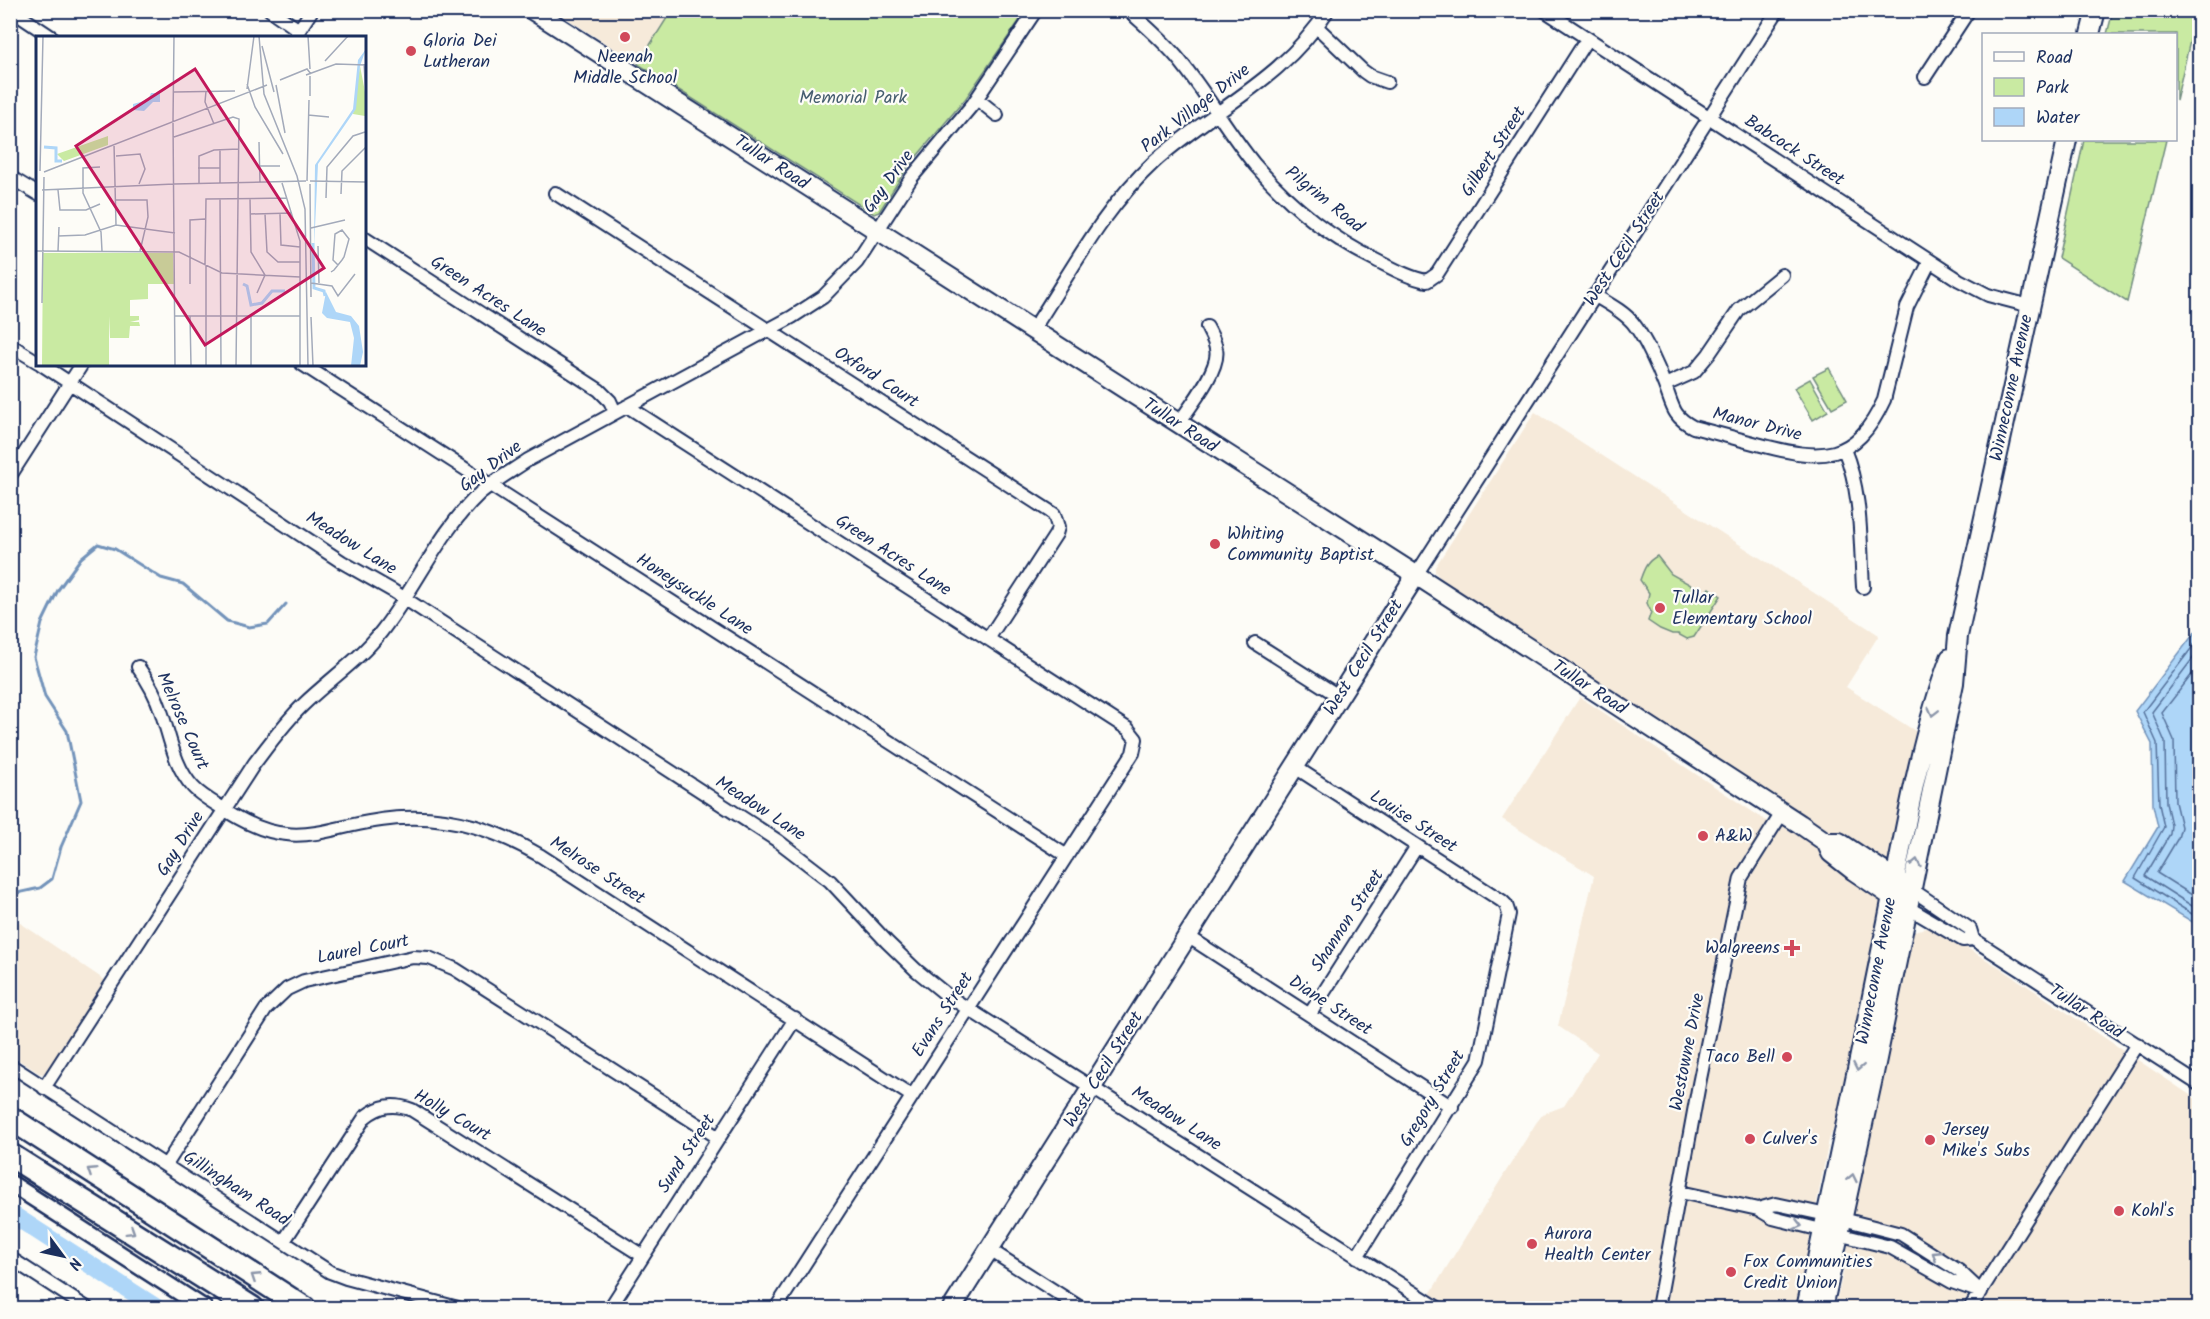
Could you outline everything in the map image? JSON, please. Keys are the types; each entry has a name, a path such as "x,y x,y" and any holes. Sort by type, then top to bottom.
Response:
{"highway":[{"path":"10,1118 304,1308"},
{"path":"10,1155 252,1308"}],"main road":[{"name":"Tullar Road","path":"532,10 1416,575 1827,842 1839,842 1901,893"},
{"path":"2090,33 2096,10"},
{"name":"Winneconne Avenue","path":"1823,1308 1833,1225 1901,893 1922,752 1942,680 1958,636 2067,141"},
{"name":"West Cecil Street","path":"952,1308 1416,575"},
{"name":"Winneconne Avenue","path":"1806,1308 1833,1225"}],"street":[{"path":"11,10 50,36"},
{"path":"270,10 297,34 312,10"},
{"name":"Gay Drive","path":"44,1088 224,809 277,733 303,705 366,650 381,632 460,516 490,486 528,460 767,331 808,307 836,285 857,262 916,172 977,99 1036,10"},
{"name":"Pilgrim Road","path":"1128,10 1179,59 1254,164 1278,190 1309,216 1362,253 1403,273 1426,281"},
{"name":"Park Village Drive","path":"1032,331 1114,206 1153,164 1177,143 1271,74 1317,27 1328,10"},
{"name":"Babcock Street","path":"1544,10 1973,288 2030,306"},
{"name":"West Cecil Street","path":"1416,575 1778,10"},
{"path":"1925,76 1969,10"},
{"path":"1317,27 1363,71 1387,82"},
{"name":"Gilbert Street","path":"1426,281 1437,274 1587,39"},
{"path":"977,99 997,115"},
{"path":"10,177 36,193"},
{"name":"Oxford Court","path":"555,193 1041,505 1057,518 1056,534 988,639"},
{"name":"Green Acres Lane","path":"366,239 600,390 610,401 615,412"},
{"name":"Manor Drive","path":"1594,295 1632,321 1665,386 1677,416 1693,427 1795,454 1822,455 1844,448 1865,430 1884,400 1907,307 1930,261"},
{"path":"1665,386 1694,372 1739,310 1782,275"},
{"path":"1178,424 1212,372 1216,361 1217,349 1206,327"},
{"name":"Meadow Lane","path":"10,345 36,362"},
{"name":"Meadow Lane","path":"42,366 798,855 830,881 916,970 969,1010 1438,1308"},
{"path":"10,476 81,366"},
{"name":"Honeysuckle Lane","path":"305,366 1067,856"},
{"name":"Green Acres Lane","path":"627,406 1128,729 1136,739"},
{"path":"1844,448 1855,480 1858,499 1863,587"},
{"path":"1255,643 1340,697"},
{"name":"Melrose Court","path":"138,667 158,700 184,776 198,792 224,809"},
{"name":"Evans Street","path":"776,1308 1133,753 1136,748 1136,739"},
{"name":"Louise Street","path":"1295,767 1502,901 1509,910"},
{"name":"Melrose Street","path":"224,809 255,827 286,835 308,835 378,820 401,818 448,820 493,832 541,856 912,1096"},
{"name":"Westowne Drive","path":"1658,1308 1699,1084 1741,878 1782,813"},
{"name":"Shannon Street","path":"1310,1014 1417,846"},
{"name":"Tullar Road","path":"1901,893 1970,929 1973,939"},
{"name":"Tullar Road","path":"1901,893 1963,940 1973,939 2199,1084"},
{"name":"Gregory Street","path":"1357,1257 1475,1069 1482,1052 1509,910"},
{"name":"Diane Street","path":"1188,937 1452,1107"},
{"name":"Laurel Court","path":"166,1165 266,1009 279,995 313,978 413,957 429,958 455,969 719,1138"},
{"name":"Sund Street","path":"610,1308 795,1019"},
{"path":"1970,1308 2137,1044"},
{"name":"Gillingham Road","path":"10,1065 338,1275 458,1308"},
{"name":"Holly Court","path":"284,1241 365,1117 379,1108 396,1105 412,1110 643,1256"},
{"path":"10,1184 204,1308"},
{"path":"1680,1192 1758,1209 1776,1204 1890,1247 1952,1282 1981,1292"},
{"path":"990,1250 1081,1308"},
{"path":"10,1258 87,1308"}],"shaded area":[{"name":"Neenah Middle School","path":"555,11 672,11 638,64"},
{"path":"1535,412 1879,635 1846,687 1920,734 1846,1092 1829,1140 1809,1242 1811,1253 1799,1308 1452,1308 1430,1294 1536,1123 1543,1114 1564,1106 1598,1053 1558,1026 1594,876 1502,819 1580,697 1777,828 1791,806 1442,580 1435,572 1435,567"},
{"path":"10,916 106,981 50,1068 43,1074 11,1055"},
{"path":"1926,928 1948,937 1999,967 2199,1101 2199,1308 1835,1308 1846,1260 1854,1193 1908,936 1914,931"}],"green space":[{"name":"Memorial Park","path":"672,10 1026,11 966,98 907,168 879,212 874,214 638,64"},
{"path":"2113,11 2197,11 2177,97 2177,33 2107,33"},
{"path":"2084,141 2166,141 2127,302 2058,258"},
{"path":"1829,368 1847,400 1832,408 1813,376"},
{"path":"1810,379 1828,411 1813,420 1794,388"},
{"path":"1657,556 1671,574 1705,593 1709,588 1721,596 1694,637 1687,639 1678,634 1672,634 1648,621 1651,612 1647,603 1649,593 1640,580 1648,563"}],"water":[{"path":"2199,627 2199,926 2125,881 2158,827 2153,805 2152,744 2135,711"}],"waterway":[{"path":"13,894 40,888 52,879 61,847 81,801 67,731 45,697 34,657 42,623 58,590 81,558 98,544 115,549 161,578 183,584 227,621 249,627 268,624 286,604"},
{"path":"10,1213 157,1308"}],"place":[{"name":"Neenah Middle School","path":"625,37"},
{"name":"Gloria Dei Lutheran","path":"411,51"},
{"name":"Whiting Community Baptist","path":"1215,544"},
{"name":"Tullar Elementary School","path":"1660,608"},
{"name":"A&W","path":"1703,836"},
{"name":"Walgreens","path":"1792,948"},
{"name":"Taco Bell","path":"1787,1057"},
{"name":"Culver's","path":"1750,1139"},
{"name":"Jersey Mike's Subs","path":"1930,1140"},
{"name":"Kohl's","path":"2119,1211"},
{"name":"Aurora Health Center","path":"1532,1244"},
{"name":"Fox Communities Credit Union","path":"1731,1272"}]}
